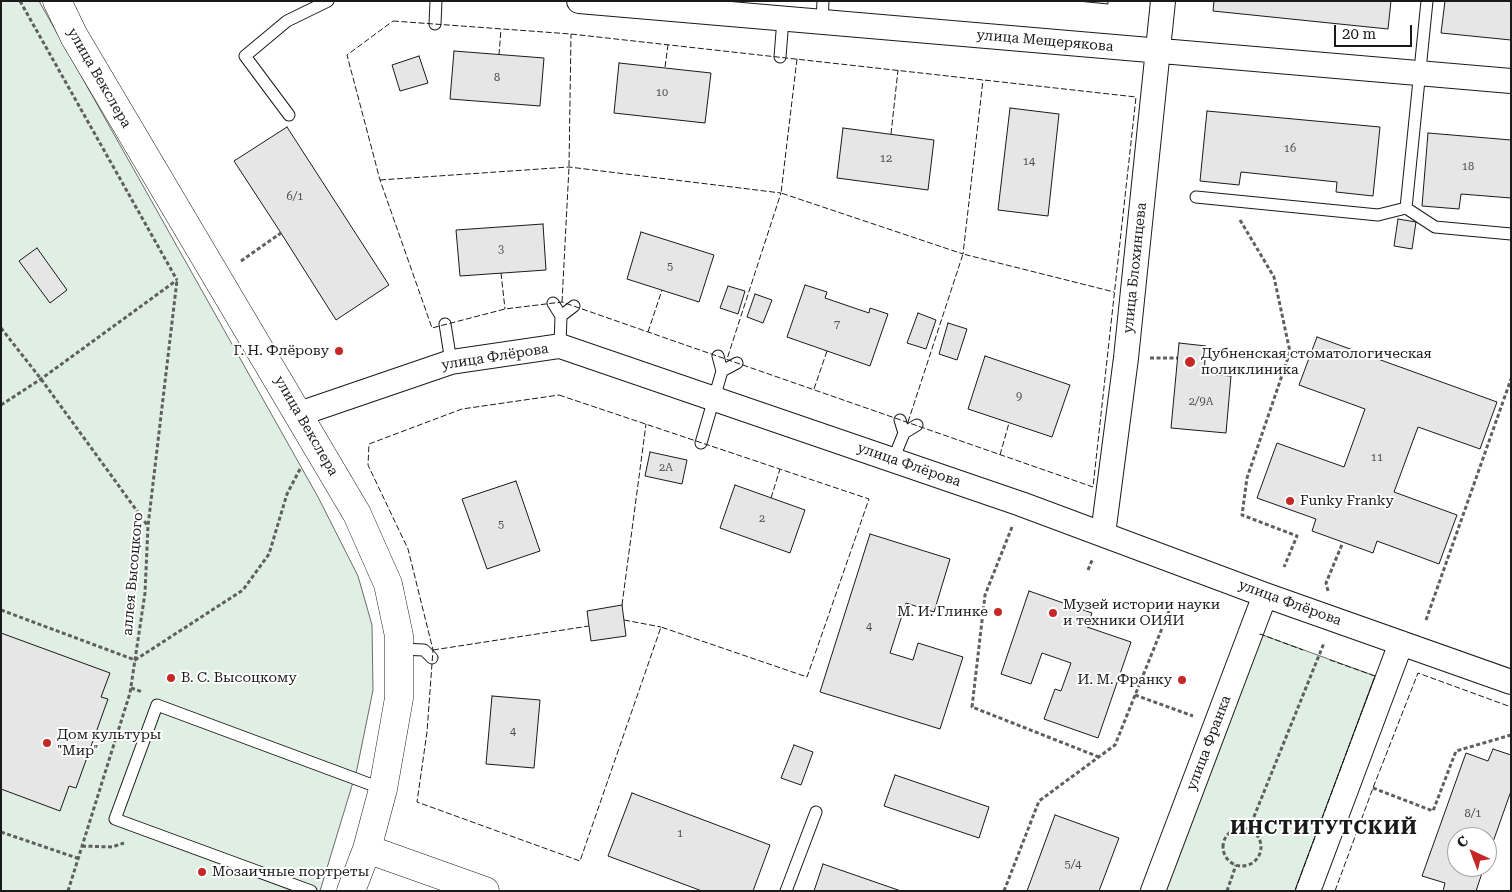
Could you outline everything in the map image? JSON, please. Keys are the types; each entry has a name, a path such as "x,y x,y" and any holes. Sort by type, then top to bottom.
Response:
{"street":[{"name":"улица Векслера","path":"56,1 74,36 358,514 388,584 400,636 422,650 399,698 383,789 367,849 351,891"},
{"name":"улица Мещерякова","path":"579,1 783,19 822,12 1157,51 1511,81"},
{"name":"улица Блохинцева","path":"1103,534 1126,358 1162,1"},
{"name":"улица Флёрова","path":"299,414 451,362 560,346 1020,504 1264,595 1511,682"},
{"name":"улица Франка","path":"1153,891 1264,595"},
{"path":"1308,891 1401,643"},
{"path":"367,849 486,891"}],"lane":[{"path":"289,115 245,56 287,22 328,1"},
{"path":"435,24 436,1"},
{"path":"1406,208 1427,1"},
{"path":"780,57 783,19"},
{"path":"1196,197 1378,215 1406,208 1435,227 1511,234"},
{"path":"553,303 562,316 560,346"},
{"path":"562,316 574,306"},
{"path":"445,324 451,362"},
{"path":"701,443 722,372 718,356"},
{"path":"722,372 737,363"},
{"path":"900,420 904,433"},
{"path":"893,460 904,433 917,425"},
{"path":"310,891 115,818 157,705 383,789"},
{"path":"786,891 816,812"}],"path":[{"path":"1,405 41,379 177,280 20,1"},
{"path":"1228,200 1274,277 1290,352 1247,478 1242,515 1297,536 1284,567"},
{"path":"241,261 281,233"},
{"name":"аллея Высоцкого","path":"68,891 130,693 145,593 148,526 177,280"},
{"path":"1,328 41,379 148,526"},
{"path":"1426,620 1511,380"},
{"path":"1,610 135,660 243,590 269,554 287,494 316,443"},
{"path":"1020,504 986,595 972,707 1099,757"},
{"path":"1249,829 1333,618 1326,583 1343,542"},
{"path":"1004,891 1039,801 1115,745 1173,601"},
{"path":"1135,696 1193,716"},
{"path":"1373,788 1433,811 1456,752 1511,735"},
{"path":"1249,829 1259,839 1261,846 1260,854 1250,864 1236,865 1226,855 1224,840 1235,830 1249,829"},
{"path":"1,832 77,858"},
{"path":"1227,891 1236,865"}],"green space":[{"path":"1,1 39,1 318,497 358,576 372,625 373,690 357,769 320,891 1,891"},
{"path":"1260,634 1375,676 1295,891 1165,891"}],"building":[{"path":"1078,1 1108,1 1108,4"},
{"path":"1214,1 1391,1 1388,29 1213,11"},
{"path":"1445,1 1511,1 1511,40 1441,33"},
{"path":"454,51 544,58 540,106 450,99"},
{"path":"419,56 428,83 400,91 392,65"},
{"path":"619,63 711,73 705,123 614,113"},
{"path":"1010,108 1059,114 1048,216 998,210"},
{"path":"1207,111 1380,127 1373,196 1336,192 1337,182 1241,172 1239,185 1200,181"},
{"path":"287,127 389,285 336,320 234,161"},
{"path":"843,128 934,140 928,190 837,178"},
{"path":"1428,133 1511,140 1511,198 1461,194 1459,209 1422,206"},
{"path":"1398,219 1416,222 1412,249 1394,246"},
{"path":"543,224 546,270 460,276 456,230"},
{"path":"641,232 714,255 699,302 627,279"},
{"path":"37,248 67,290 50,303 19,261"},
{"path":"805,285 827,292 825,298 869,313 870,308 888,314 870,366 787,337"},
{"path":"728,286 745,291 738,314 720,308"},
{"path":"755,294 772,300 763,323 747,317"},
{"path":"918,313 936,320 926,349 907,343"},
{"path":"948,323 967,329 957,360 939,354"},
{"path":"1317,337 1497,402 1480,449 1418,427 1394,492 1457,515 1439,564 1377,541 1373,553 1312,531 1316,519 1257,498 1277,443 1344,467 1365,409 1299,385"},
{"path":"1179,343 1206,346 1204,374 1231,376 1226,433 1171,428"},
{"path":"985,356 1070,385 1052,437 968,409"},
{"path":"650,452 687,460 682,484 645,476"},
{"path":"516,481 540,551 487,569 462,499"},
{"path":"735,485 805,510 790,553 720,528"},
{"path":"870,534 950,559 934,612 906,603 890,653 913,660 918,643 963,657 940,729 820,692"},
{"path":"1029,591 1092,613 1087,627 1131,642 1098,738 1044,719 1055,689 1061,691 1071,663 1042,653 1031,684 1001,674"},
{"path":"622,605 626,636 591,641 587,611"},
{"name":"Дом культуры \"Мир\"","path":"1,633 110,673 101,697 108,699 76,788 69,786 60,811 1,789"},
{"path":"492,696 540,700 534,768 486,764"},
{"path":"794,745 813,752 801,785 781,778"},
{"path":"1493,749 1511,755 1511,791 1497,831 1497,827 1447,827 1447,877 1481,877 1476,891 1443,891 1445,883 1422,876 1466,753 1488,761"},
{"path":"895,775 989,807 979,838 884,806"},
{"path":"632,793 770,845 753,891 702,891 608,856"},
{"path":"1055,815 1119,838 1099,891 1027,891"},
{"path":"823,864 901,891 814,891"}],"fence":[{"path":"393,21 571,34 1136,97 1093,487 562,302 505,309 432,328 380,180 347,55 393,21"},
{"path":"499,55 501,29"},
{"path":"562,302 569,167 571,34"},
{"path":"665,67 668,45"},
{"path":"797,59 781,193 963,254 983,80"},
{"path":"891,134 898,70"},
{"path":"380,180 569,167 781,193 727,359"},
{"path":"908,422 963,254 1114,292"},
{"path":"501,273 505,309"},
{"path":"648,332 662,290"},
{"path":"814,389 827,351"},
{"path":"559,395 869,499 807,677 661,627 580,861 417,802 427,732 433,650 408,549 368,465 369,444 462,409 559,395"},
{"path":"1000,455 1009,423"},
{"path":"622,605 646,424"},
{"path":"771,498 780,469"},
{"path":"624,620 661,627"},
{"path":"433,650 589,626"},
{"path":"1260,635 1303,650"},
{"path":"1295,891 1375,676 1330,660"},
{"path":"1335,891 1418,673 1511,707"}],"place":[{"name":"Г. Н. Флёрову","path":"339,351"},
{"name":"Дубненская стоматологическая поликлиника","path":"1190,362"},
{"name":"Funky Franky","path":"1290,501"},
{"name":"М. И. Глинке","path":"998,612"},
{"name":"Музей истории науки и техники ОИЯИ","path":"1053,613"},
{"name":"В. С. Высоцкому","path":"171,678"},
{"name":"И. М. Франку","path":"1182,680"},
{"name":"Дом культуры \"Мир\"","path":"47,743"},
{"name":"Мозаичные портреты","path":"202,872"}],"district":[{"name":"ИНСТИТУТСКИЙ","path":"1324,828"}]}
